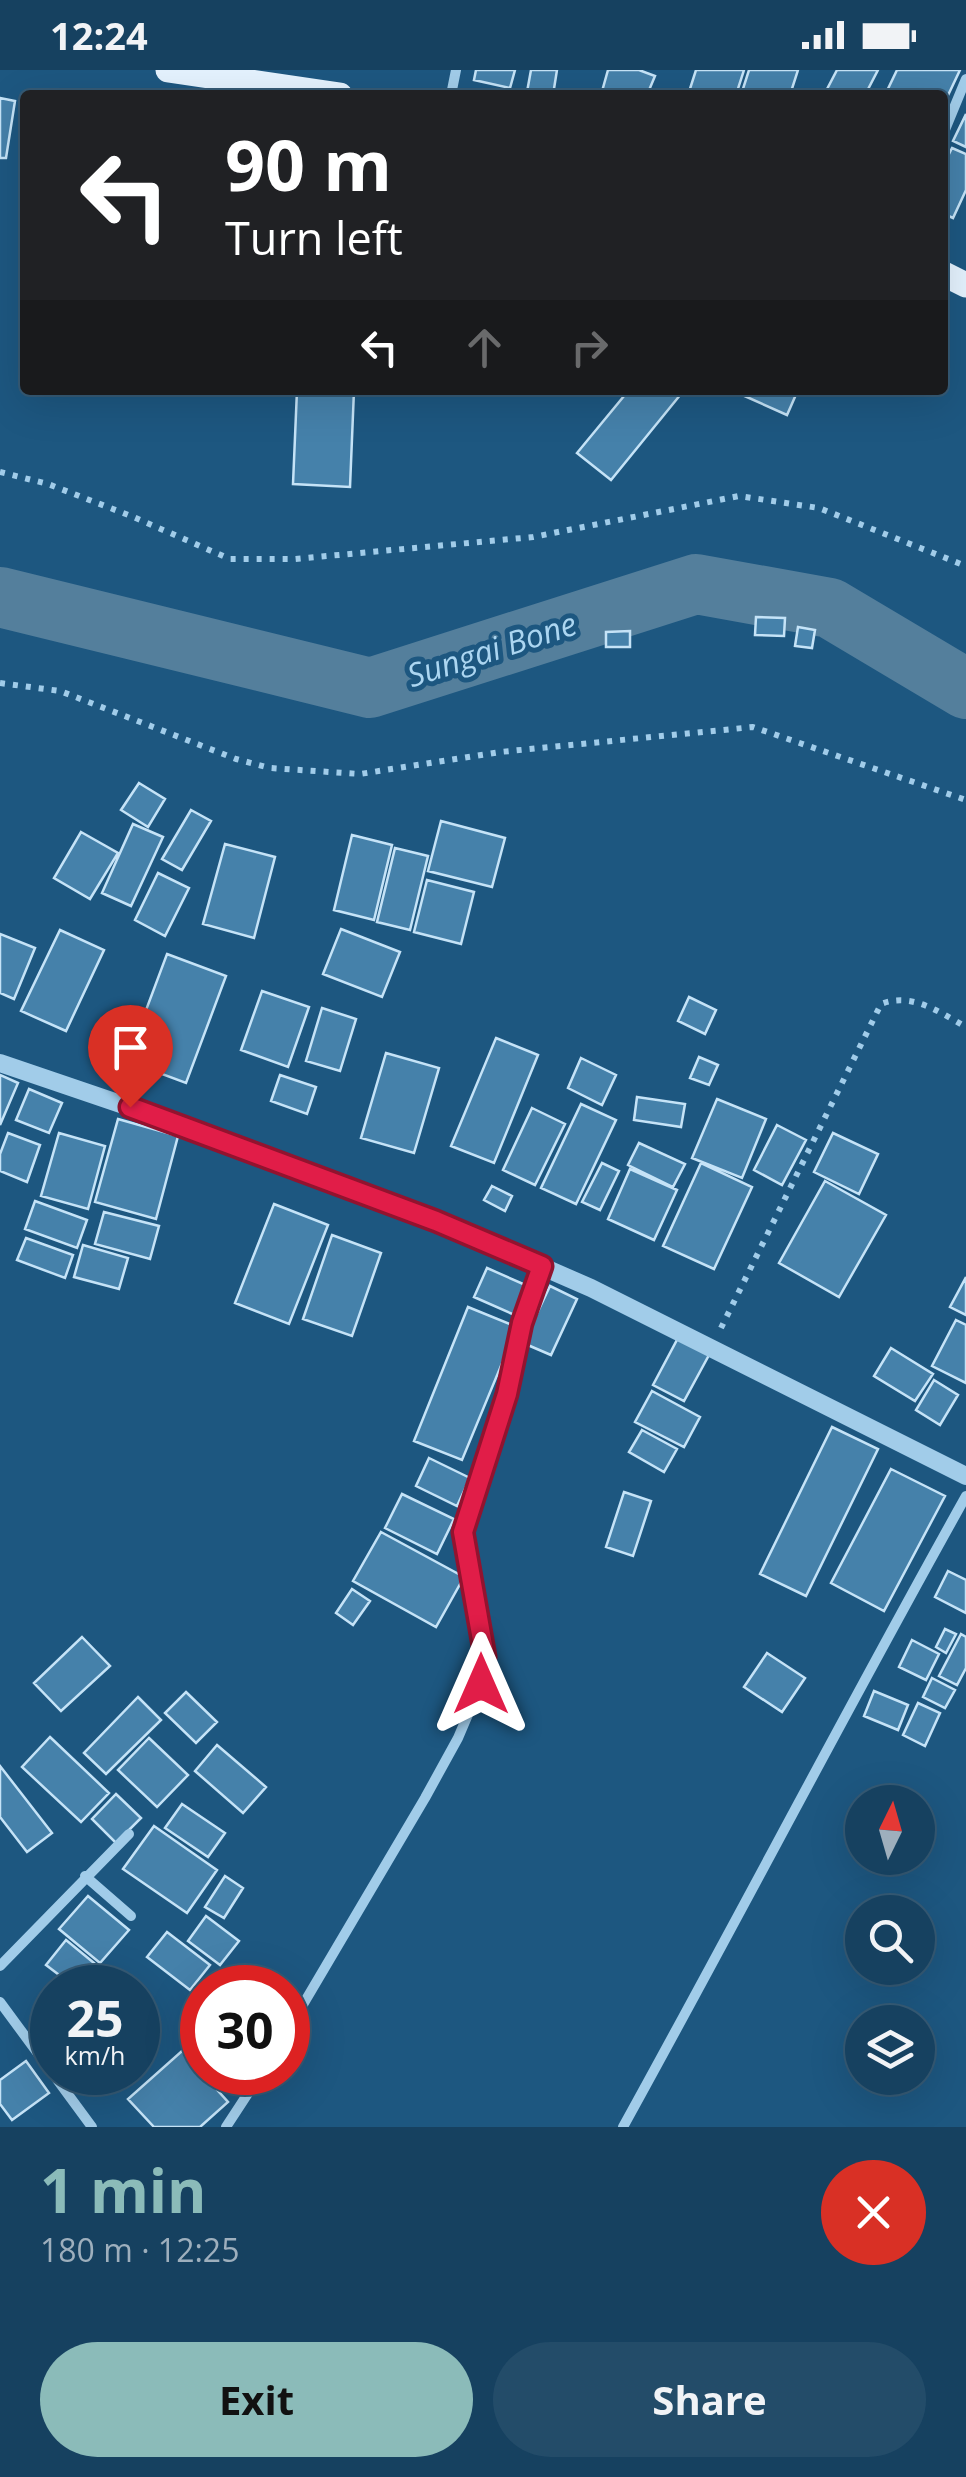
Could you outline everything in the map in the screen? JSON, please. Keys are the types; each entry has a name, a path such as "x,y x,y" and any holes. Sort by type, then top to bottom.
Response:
{"main road":[{"path":"168,70 286,90"}],"street":[{"path":"948,122 966,79"},
{"path":"0,1063 213,1136 542,1266 966,1476"},
{"path":"310,1993 458,1738 481,1684 485,1657 463,1532 542,1266"},
{"path":"624,2127 966,1496"},
{"path":"0,1966 129,1834"},
{"path":"86,1876 131,1916"},
{"path":"0,2002 92,2127"},
{"path":"226,2127 247,2095"}],"path":[{"path":"0,472 48,484 230,559 295,559 533,537 739,496 819,508 966,566"},
{"path":"0,683 60,691 236,759 270,768 360,774 500,752 753,727 966,800"},
{"path":"712,1348 881,1004 896,998 920,1003 966,1028"}],"building":[{"path":"476,70 515,70 510,88 474,80"},
{"path":"531,70 557,70 554,90 527,90"},
{"path":"608,70 639,70 655,76 649,90 602,90"},
{"path":"696,70 744,70 738,90 690,90"},
{"path":"749,70 798,70 792,90 743,90"},
{"path":"837,70 878,70 868,90 827,90"},
{"path":"897,70 960,70 948,95 948,90 887,90"},
{"path":"0,98 15,101 6,158 0,158"},
{"path":"966,114 966,147 953,141"},
{"path":"952,148 966,154 966,190 953,218 948,216 948,156"},
{"path":"297,395 354,395 350,487 293,484"},
{"path":"625,395 680,395 611,480 577,453"},
{"path":"742,395 796,395 787,415"},
{"path":"756,617 785,618 784,636 755,635"},
{"path":"798,627 815,630 812,648 795,646"},
{"path":"630,631 630,647 606,647 606,632"},
{"path":"139,783 165,799 148,827 121,810"},
{"path":"191,810 211,821 182,870 162,859"},
{"path":"441,821 505,838 492,887 428,871"},
{"path":"133,824 163,837 131,906 102,893"},
{"path":"81,832 118,853 90,899 54,878"},
{"path":"352,835 392,845 374,920 334,910"},
{"path":"225,844 275,857 254,938 203,924"},
{"path":"395,848 428,856 410,930 377,922"},
{"path":"158,873 189,888 165,936 135,920"},
{"path":"427,880 474,892 461,944 414,932"},
{"path":"341,929 400,952 382,997 323,974"},
{"path":"60,930 104,950 66,1031 21,1011"},
{"path":"0,934 35,948 14,999 0,993"},
{"path":"167,954 226,976 186,1083 127,1061"},
{"path":"262,991 309,1007 288,1067 241,1050"},
{"path":"689,997 716,1010 705,1034 678,1021"},
{"path":"322,1008 356,1019 340,1071 306,1061"},
{"path":"496,1038 538,1055 494,1163 451,1146"},
{"path":"386,1053 439,1068 414,1153 361,1138"},
{"path":"699,1057 718,1065 709,1085 690,1078"},
{"path":"581,1058 616,1075 602,1105 568,1088"},
{"path":"0,1075 18,1083 0,1125"},
{"path":"280,1075 316,1087 307,1114 271,1101"},
{"path":"29,1089 62,1103 49,1133 16,1120"},
{"path":"637,1097 685,1104 681,1127 634,1120"},
{"path":"717,1099 766,1119 742,1178 692,1158"},
{"path":"581,1104 616,1120 576,1204 541,1188"},
{"path":"532,1108 565,1124 535,1185 503,1170"},
{"path":"118,1119 178,1136 156,1219 95,1202"},
{"path":"777,1125 806,1140 782,1185 754,1170"},
{"path":"8,1133 40,1145 27,1182 0,1171 0,1154"},
{"path":"59,1133 105,1146 88,1209 41,1196"},
{"path":"833,1133 878,1154 859,1194 814,1172"},
{"path":"639,1143 685,1164 673,1187 628,1165"},
{"path":"602,1163 619,1171 600,1210 582,1202"},
{"path":"701,1163 752,1187 714,1269 663,1246"},
{"path":"630,1169 677,1190 654,1240 608,1219"},
{"path":"825,1181 886,1215 839,1297 779,1263"},
{"path":"492,1186 512,1196 505,1211 484,1200"},
{"path":"35,1201 87,1220 77,1248 25,1229"},
{"path":"274,1204 328,1225 289,1324 235,1303"},
{"path":"104,1212 159,1226 150,1259 95,1244"},
{"path":"332,1235 381,1253 352,1336 303,1319"},
{"path":"26,1238 73,1255 65,1278 17,1260"},
{"path":"83,1245 128,1258 119,1289 74,1277"},
{"path":"487,1268 530,1287 517,1316 474,1297"},
{"path":"966,1277 966,1315 950,1307"},
{"path":"550,1286 577,1299 551,1355 523,1343"},
{"path":"468,1307 517,1327 462,1460 414,1441"},
{"path":"956,1320 966,1325 966,1383 932,1366"},
{"path":"678,1338 709,1355 684,1401 653,1385"},
{"path":"891,1348 933,1374 915,1401 874,1376"},
{"path":"934,1380 958,1395 940,1425 916,1410"},
{"path":"652,1391 700,1417 684,1447 635,1422"},
{"path":"832,1427 878,1449 806,1596 760,1574"},
{"path":"642,1430 677,1449 664,1472 629,1452"},
{"path":"429,1458 470,1478 457,1506 416,1486"},
{"path":"891,1469 945,1496 884,1611 831,1583"},
{"path":"624,1492 651,1501 633,1556 606,1547"},
{"path":"402,1494 454,1519 437,1554 385,1528"},
{"path":"381,1532 464,1577 436,1627 353,1581"},
{"path":"948,1571 966,1580 966,1613 935,1597"},
{"path":"352,1589 370,1601 353,1625 336,1613"},
{"path":"945,1629 956,1634 946,1653 936,1647"},
{"path":"961,1634 966,1637 966,1668 957,1685 939,1676"},
{"path":"82,1637 110,1666 61,1711 34,1683"},
{"path":"912,1640 939,1654 926,1680 899,1667"},
{"path":"767,1653 805,1678 782,1712 744,1687"},
{"path":"932,1678 955,1690 945,1708 923,1697"},
{"path":"874,1691 908,1705 898,1730 864,1716"},
{"path":"186,1692 217,1722 196,1743 165,1713"},
{"path":"138,1697 161,1720 106,1774 84,1753"},
{"path":"918,1703 940,1713 925,1746 903,1735"},
{"path":"50,1737 109,1793 81,1822 22,1767"},
{"path":"149,1738 188,1775 157,1807 118,1770"},
{"path":"217,1745 266,1787 243,1813 195,1771"},
{"path":"0,1766 52,1833 27,1852 0,1817"},
{"path":"116,1794 141,1818 116,1843 92,1819"},
{"path":"182,1804 225,1833 208,1857 165,1828"},
{"path":"154,1826 217,1870 187,1913 123,1869"},
{"path":"225,1876 243,1888 224,1918 205,1907"},
{"path":"88,1896 129,1930 100,1963 59,1929"},
{"path":"206,1916 239,1941 220,1965 188,1941"},
{"path":"167,1932 210,1965 180,1965 180,1982 147,1957"},
{"path":"66,1940 94,1963 92,1965 46,1965"},
{"path":"180,2053 180,2095 222,2095 228,2102 200,2127 154,2127 128,2099 132,2095 160,2095 160,2071"},
{"path":"26,2061 30,2067 30,2095 46,2095 12,2120 0,2104 0,2080"}],"waterway":[{"name":"Sungai Bone","path":"0,597 370,688 696,584 830,608 966,689"}],"route":[{"path":"130,1107 436,1221 542,1266 463,1532 485,1657 481,1684"}]}
